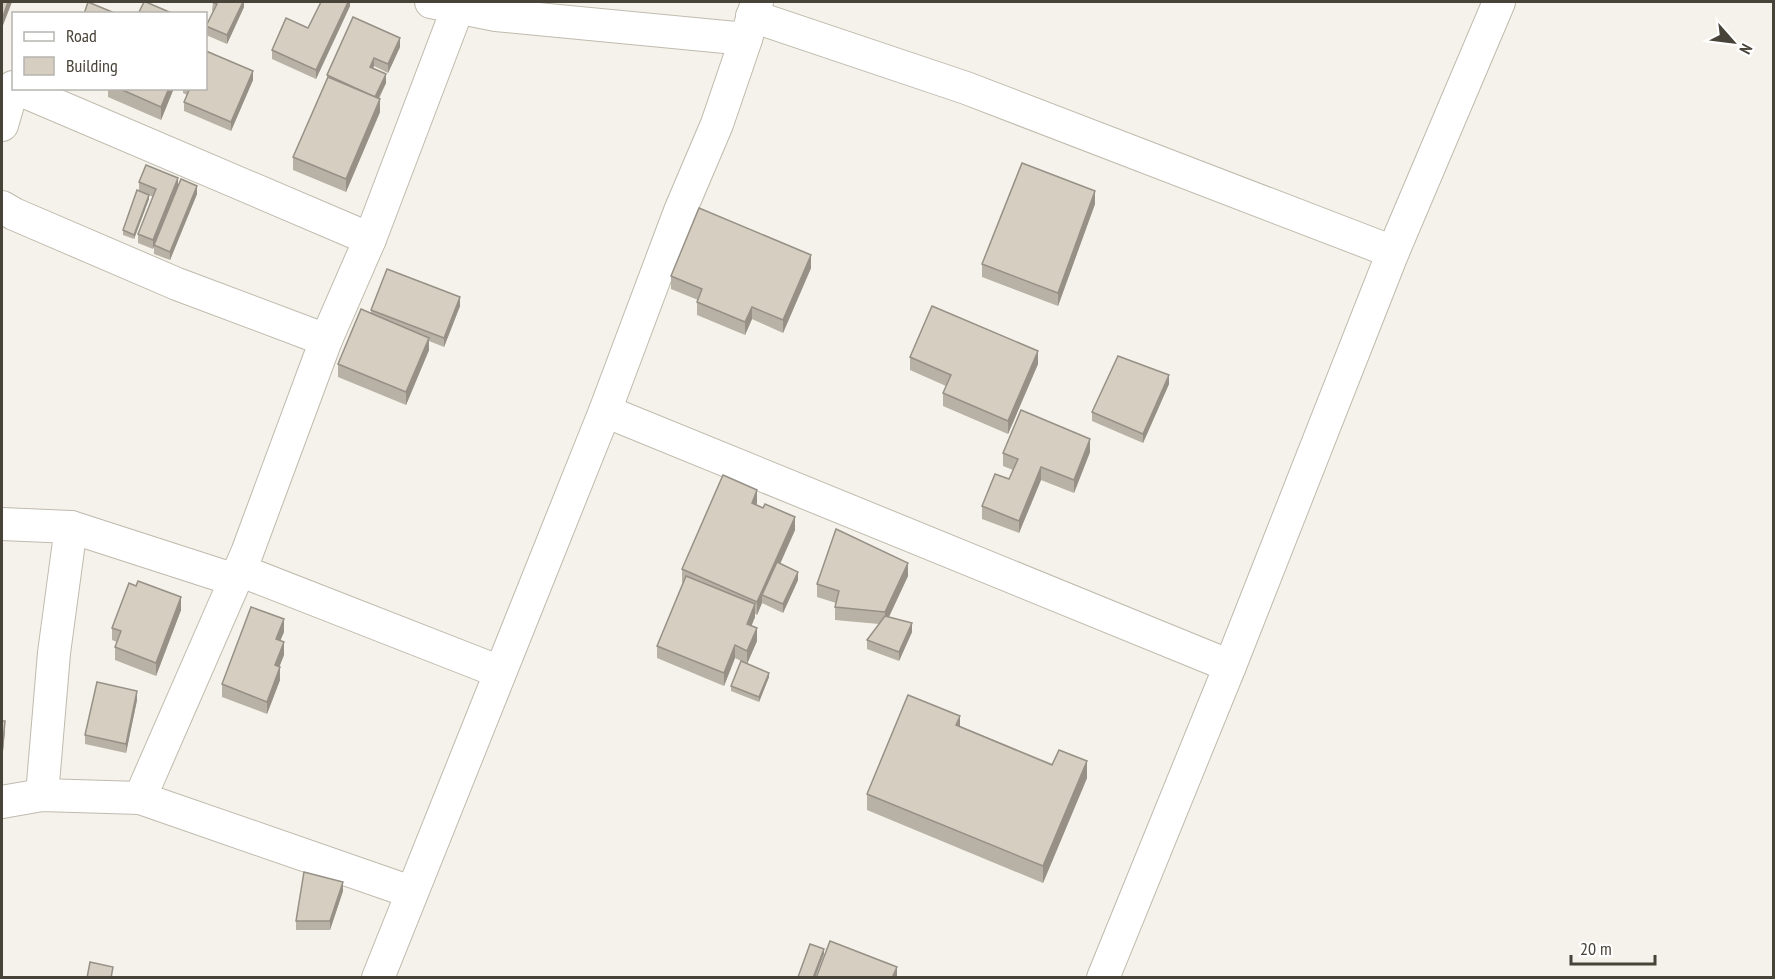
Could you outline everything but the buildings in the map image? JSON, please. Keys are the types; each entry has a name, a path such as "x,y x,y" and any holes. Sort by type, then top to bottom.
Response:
{"street":[{"path":"1103,978 1230,666 1393,252 1499,2"},
{"path":"140,798 237,575 326,340 370,239 450,3 496,15 751,19 966,88 1393,252"},
{"path":"378,978 605,411 680,211 717,124 751,19"},
{"path":"2,125 13,90"},
{"path":"19,90 370,239"},
{"path":"2,207 177,284 326,340"},
{"path":"605,411 1230,666"},
{"path":"2,524 71,527 237,575 500,672"},
{"path":"42,795 54,653 71,527"},
{"path":"2,804 42,795 140,798 411,892"}]}
